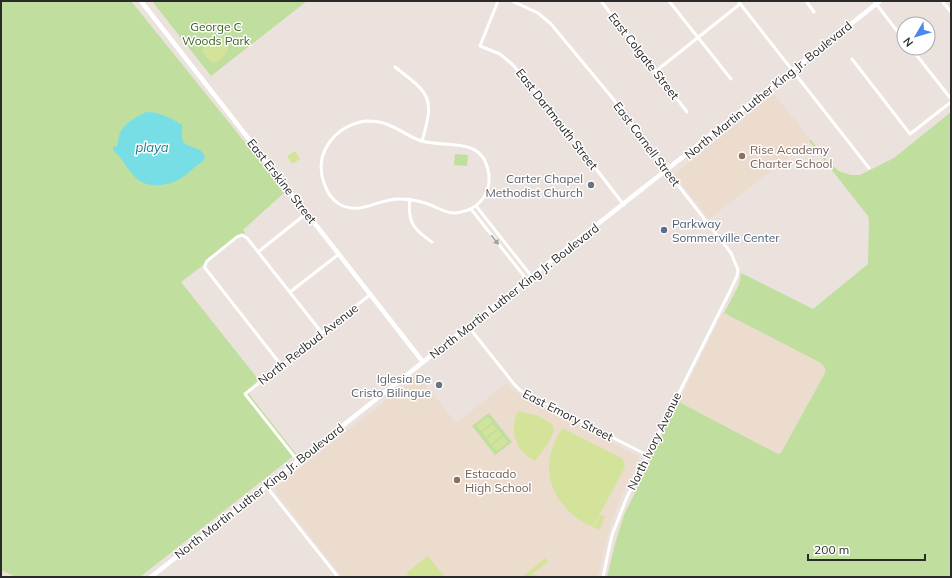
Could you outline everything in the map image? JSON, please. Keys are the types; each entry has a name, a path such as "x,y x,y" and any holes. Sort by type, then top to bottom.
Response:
{"main road":[{"name":"East Erskine Street","path":"140,1 424,362"},
{"name":"North Martin Luther King Jr. Boulevard","path":"151,577 666,171 876,2"}],"street":[{"name":"East Dartmouth Street","path":"498,1 480,46 500,54 513,65 624,204"},
{"name":"East Cornell Street","path":"512,1 538,13 551,24 614,100 733,258 738,270 737,276 720,310"},
{"name":"East Colgate Street","path":"601,1 687,112"},
{"path":"669,1 731,79"},
{"path":"806,1 814,12"},
{"path":"942,1 951,12"},
{"path":"876,2 896,29"},
{"path":"656,71 739,3 869,168"},
{"path":"852,59 910,134 951,101 917,56"},
{"path":"395,67 419,86 426,95 428,102 428,116 422,141"},
{"path":"373,121 387,124 404,134 422,141 437,144 464,145 474,150 481,157 488,168 489,181 485,195 476,206 461,212 449,212 426,203 410,199 396,199 363,208 344,206 334,200 328,192 323,180 321,163 325,150 333,137 347,127 358,123 373,121"},
{"path":"410,199 409,211 412,222 419,232 432,242"},
{"path":"476,206 532,277"},
{"path":"471,209 527,281"},
{"path":"258,252 307,213"},
{"path":"281,365 207,271 205,265 207,261 236,237 242,235 247,238 322,333"},
{"path":"290,292 339,254"},
{"name":"North Redbud Avenue","path":"298,461 245,394 371,294"},
{"name":"North Ivory Avenue","path":"603,577 616,523 627,497 646,455 720,310"},
{"name":"East Emory Street","path":"468,326 521,391 646,455"},
{"path":"266,486 338,577"}],"shaded area":[{"name":"Rise Academy Charter School","path":"774,94 811,140 709,219 675,176 676,173"},
{"path":"723,312 821,363 825,368 825,373 781,453 778,454 679,402"},
{"name":"Estacado High School","path":"418,375 456,423 507,383 515,391 527,399 638,456 639,460 623,492 611,523 598,577 342,577 277,494 275,488"}],"green space":[{"path":"1,1 131,1 285,192 243,230 245,233 181,282 258,379 249,394 296,454 140,577 16,577 1,570"},
{"name":"George C Woods Park","path":"152,1 307,1 211,76"},
{"path":"215,38 219,38 228,49 222,58 217,62 212,63 202,51 203,48"},
{"path":"951,112 951,577 607,577 624,515 650,462 649,459 679,402 778,454 781,453 825,373 825,368 821,363 724,313 739,285 741,273 813,309 868,264 868,216 809,141 811,140 827,161 839,171 851,175 860,175 894,158"},
{"path":"295,151 300,159 292,164 287,156"},
{"path":"455,154 468,155 467,166 454,165"},
{"path":"518,411 539,416 552,424 554,430 549,442 535,461 528,457 518,446 514,433 514,426"},
{"path":"489,413 512,442 495,455 472,426"},
{"path":"488,417 492,422 481,431 477,425"},
{"path":"493,424 497,429 486,437 482,432"},
{"path":"562,428 623,459 625,467 593,527 574,516 566,508 559,500 550,479 550,457"},
{"path":"498,430 502,435 491,444 487,439"},
{"path":"503,437 508,442 497,451 492,446"},
{"path":"601,514 605,517 599,530 594,527"},
{"path":"428,556 445,577 409,577 406,573"},
{"path":"545,558 548,562 532,574 543,577 522,577"}],"water":[{"name":"playa","path":"146,112 165,116 182,125 182,138 185,144 201,151 205,158 183,177 164,185 146,184 136,178 113,150 113,147 117,146 122,129 132,120"}],"place":[{"name":"Rise Academy Charter School","path":"742,156"},
{"name":"Carter Chapel Methodist Church","path":"591,185"},
{"name":"Parkway Sommerville Center","path":"664,230"},
{"name":"Iglesia De Cristo Bilingue","path":"439,385"},
{"name":"Estacado High School","path":"457,480"}]}
